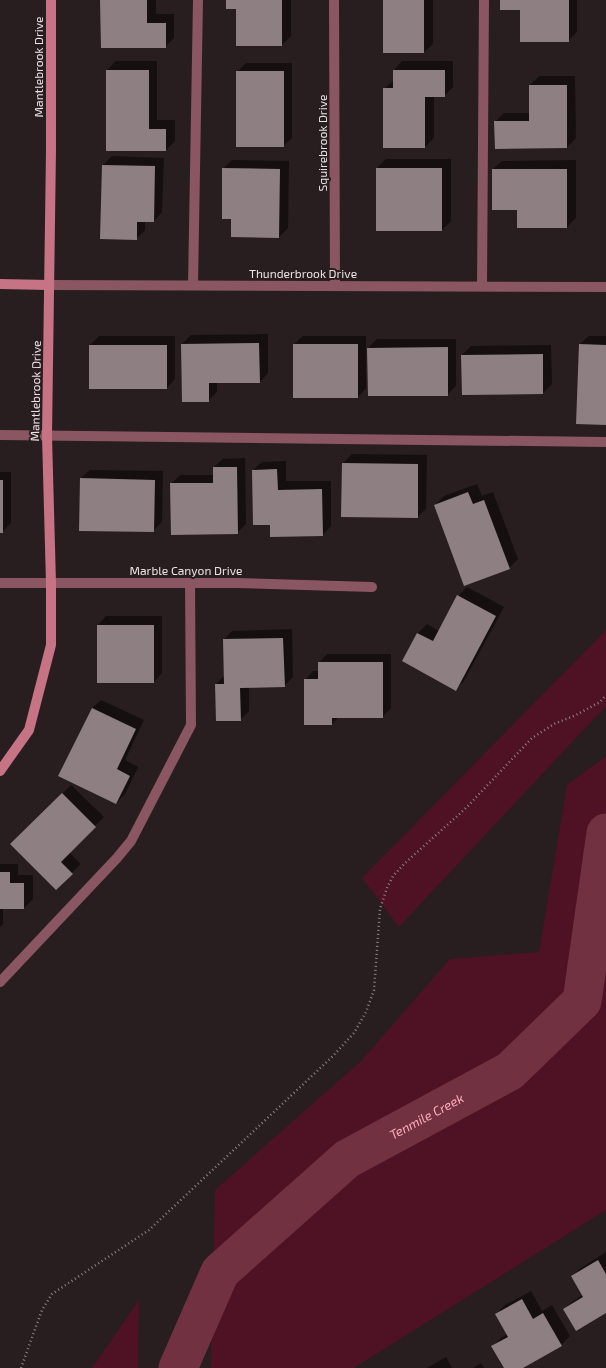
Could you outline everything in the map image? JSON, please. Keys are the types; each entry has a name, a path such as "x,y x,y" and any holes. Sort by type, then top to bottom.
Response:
{"street":[{"name":"Mantlebrook Drive","path":"0,771 29,730 50,645 46,436 49,285 51,0"},
{"path":"193,285 198,0"},
{"name":"Squirebrook Drive","path":"334,0 335,286"},
{"path":"482,286 484,0"},
{"name":"Thunderbrook Drive","path":"0,284 606,287"},
{"path":"0,435 606,442"},
{"name":"Marble Canyon Drive","path":"0,583 190,583 372,586"},
{"path":"0,982 117,858 131,841 191,725 190,583"}],"path":[{"path":"21,1368 42,1310 52,1294 149,1230 326,1062 354,1033 366,1012 374,990 380,909 393,876 405,863 465,809 532,738 554,724 576,715 600,702 606,695"}],"shaded area":[{"path":"606,630 606,706 399,927 362,878"},
{"path":"606,756 606,1210 354,1368 211,1368 215,1190 360,1062 450,959 539,952 567,785"},
{"path":"139,1300 138,1368 92,1368"}],"building":[{"path":"100,0 147,0 147,23 166,23 166,48 101,48"},
{"path":"226,0 282,0 282,46 236,46 236,9 226,9"},
{"path":"383,0 424,0 424,53 383,53"},
{"path":"500,0 569,0 569,42 520,42 520,10 500,10"},
{"path":"106,70 149,70 149,129 166,129 166,151 106,151"},
{"path":"393,70 445,70 445,97 425,97 425,148 383,148 383,88 393,88"},
{"path":"236,71 284,71 284,147 236,147"},
{"path":"529,85 567,85 567,148 495,149 494,121 529,121"},
{"path":"102,165 155,166 154,222 137,222 137,240 100,239"},
{"path":"222,168 280,169 279,238 231,237 231,219 222,219"},
{"path":"376,168 442,168 442,231 376,231"},
{"path":"492,169 567,169 567,228 517,228 517,210 492,210"},
{"path":"259,343 260,383 209,383 209,402 182,402 181,344"},
{"path":"293,344 358,344 358,398 293,398"},
{"path":"579,344 606,345 606,425 576,424"},
{"path":"89,345 167,345 167,389 89,389"},
{"path":"448,347 448,396 368,396 367,348"},
{"path":"543,354 543,394 462,395 461,355"},
{"path":"342,463 418,464 418,518 341,517"},
{"path":"213,467 237,467 238,534 171,535 170,483 213,483"},
{"path":"277,469 278,490 322,489 323,536 270,537 270,525 253,525 252,470"},
{"path":"80,478 155,480 154,532 79,531"},
{"path":"0,480 3,480 3,533 0,533"},
{"path":"468,492 473,504 484,500 510,569 464,586 434,505"},
{"path":"457,595 496,616 456,691 402,661 417,633 433,641"},
{"path":"97,625 154,625 154,683 97,683"},
{"path":"283,638 285,687 240,688 241,721 216,721 215,684 224,684 223,639"},
{"path":"318,662 383,662 383,718 332,718 332,725 304,725 304,679 318,679"},
{"path":"92,708 136,729 117,769 130,776 116,804 58,776"},
{"path":"62,793 96,827 61,862 73,874 56,890 10,844"},
{"path":"0,872 10,872 10,883 24,883 24,909 0,909"},
{"path":"598,1260 606,1274 606,1313 576,1331 563,1309 583,1297 571,1276"},
{"path":"522,1299 533,1319 543,1313 562,1346 523,1368 504,1368 491,1346 508,1337 495,1314"}],"waterway":[{"name":"Tenmile Creek","path":"178,1368 220,1272 347,1159 510,1071 582,1001 606,833"}]}
